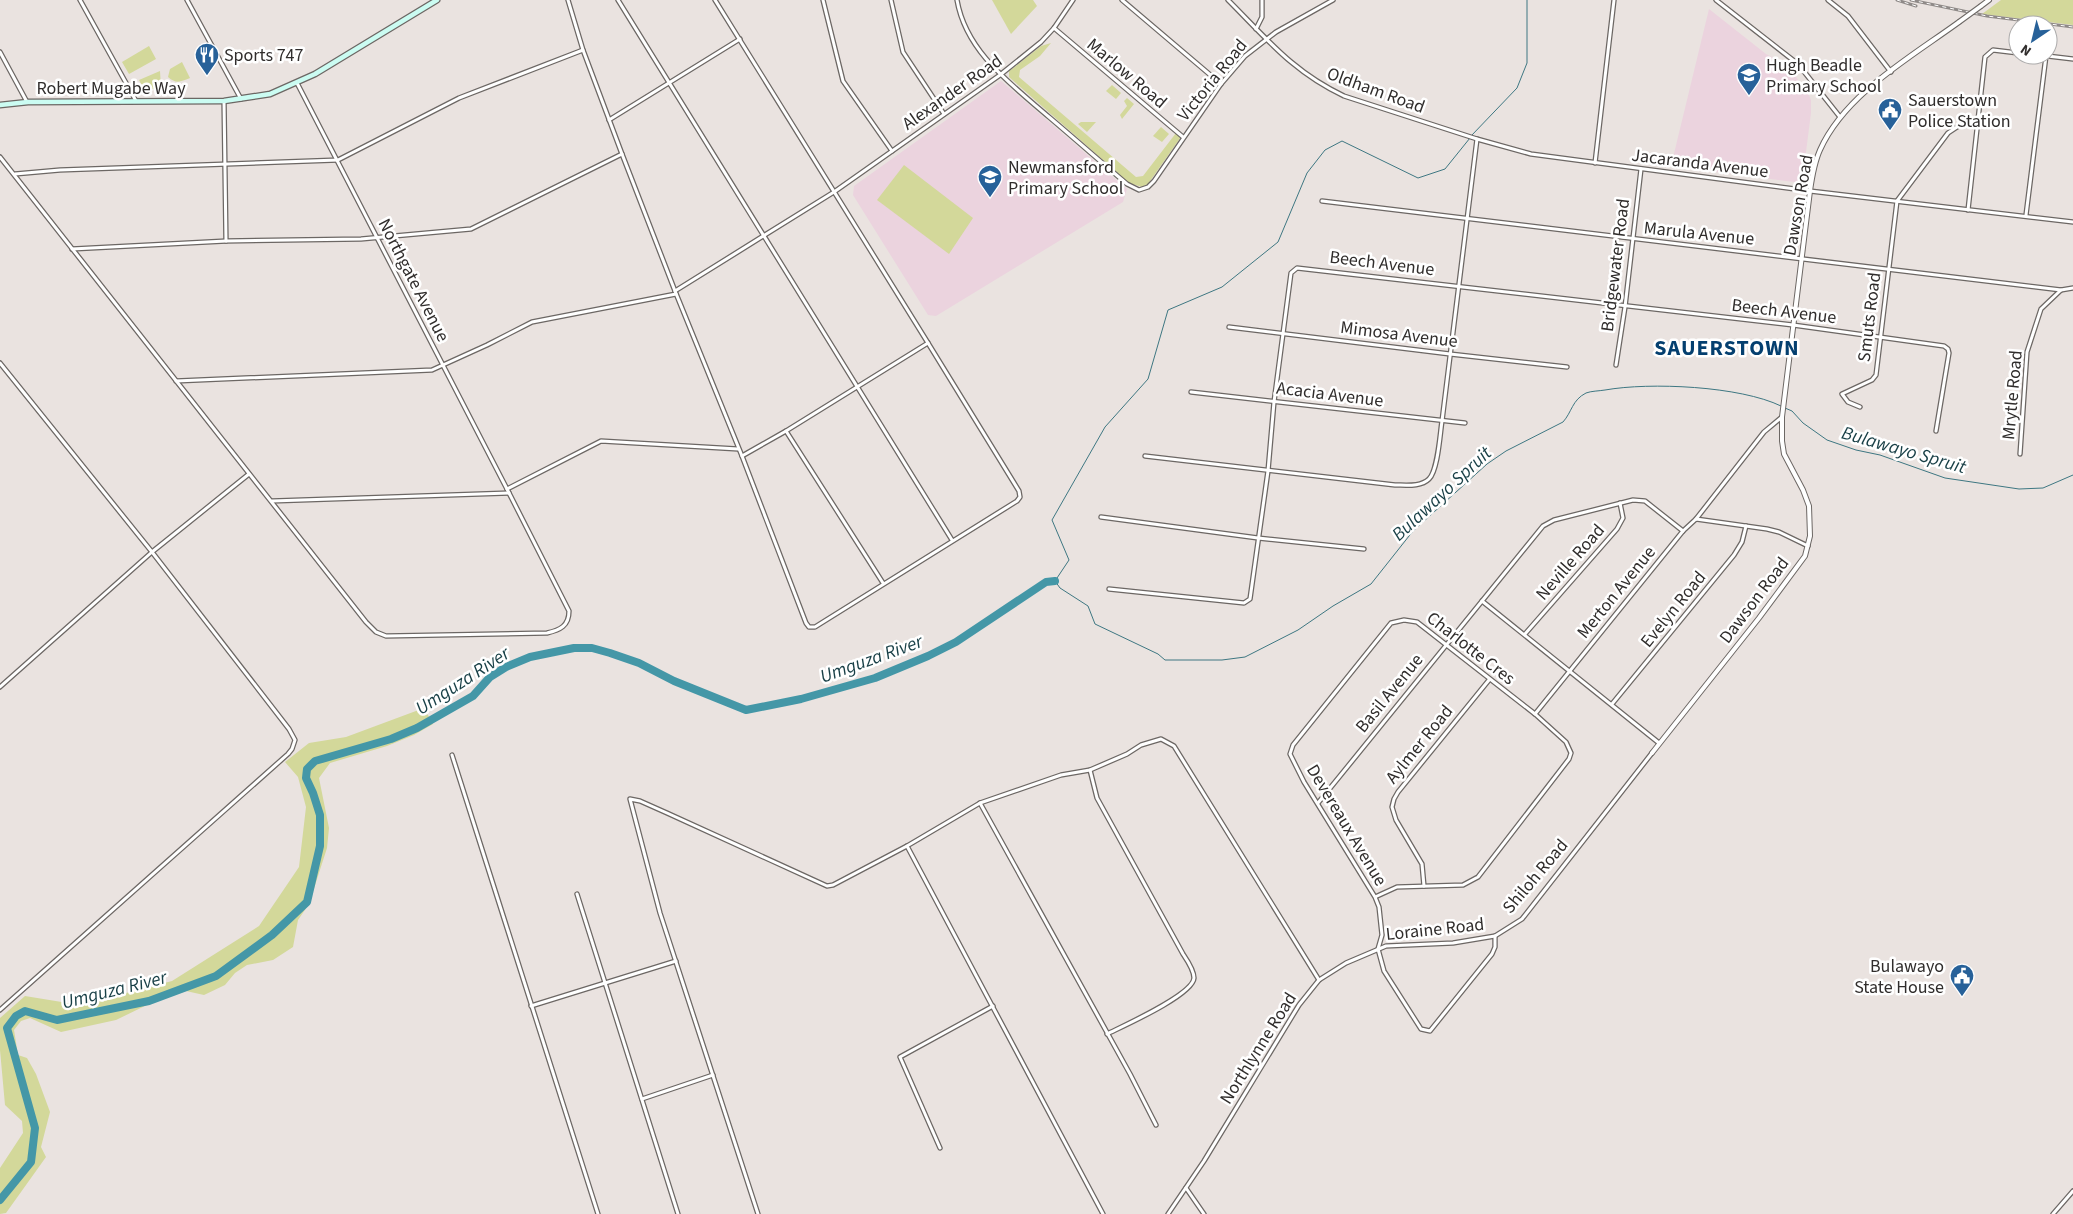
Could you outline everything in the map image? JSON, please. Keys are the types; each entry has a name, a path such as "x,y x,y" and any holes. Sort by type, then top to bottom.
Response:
{"main road":[{"name":"Robert Mugabe Way","path":"0,105 28,102 224,101 241,100 274,93 297,83 437,0"}],"street":[{"path":"80,0 136,102"},
{"path":"187,0 241,100"},
{"path":"568,0 583,50 675,292 742,456 807,626 815,627 1017,501 1020,494 715,0"},
{"path":"618,0 952,540"},
{"path":"823,0 842,81 892,151"},
{"path":"891,0 903,52 944,114"},
{"path":"957,0 959,11 970,37 1000,75"},
{"name":"Alexander Road","path":"675,292 834,192 1000,75 1029,52 1054,28 1073,0"},
{"path":"1122,0 1221,84"},
{"name":"Oldham Road","path":"1228,0 1298,70 1326,88 1344,96 1476,139"},
{"path":"1256,29 1262,17 1262,0"},
{"name":"Victoria Road","path":"1000,75 1132,187 1144,189 1154,181 1221,84 1245,56 1266,39 1333,0"},
{"path":"1595,162 1614,0"},
{"path":"1716,0 1798,64 1840,117"},
{"path":"1828,0 1848,16 1891,72"},
{"name":"Dawson Road","path":"1652,753 1799,565 1808,546 1811,520 1809,506 1803,490 1784,454 1782,417 1810,191 1814,168 1820,151 1840,117 1856,100 1891,72 1990,0"},
{"name":"Marlow Road","path":"1054,28 1183,137"},
{"path":"609,120 740,39"},
{"path":"14,174 60,170 338,160 460,98 583,50"},
{"path":"1968,210 1985,57 1993,50 2008,52"},
{"path":"0,52 28,102"},
{"path":"2058,57 2073,59"},
{"path":"2026,215 2045,65"},
{"name":"Northgate Avenue","path":"272,501 366,622 381,635 547,633 566,625 569,611 297,83"},
{"path":"224,101 226,242"},
{"path":"1898,201 1948,133 1956,127 1979,117"},
{"path":"1145,456 1395,485 1410,485 1424,482 1432,474 1442,421 1476,139"},
{"name":"Jacaranda Avenue","path":"1476,139 1519,152 1641,169 2073,222"},
{"path":"71,249 377,238 472,229 622,154"},
{"path":"0,157 272,501 509,493"},
{"name":"Bridgewater Road","path":"1616,365 1625,307 1641,169"},
{"name":"Marula Avenue","path":"1322,200 2061,290 2073,289"},
{"name":"Smuts Road","path":"1860,407 1848,402 1843,393 1874,378 1898,201"},
{"name":"Beech Avenue","path":"1109,589 1244,603 1250,599 1268,471 1282,334 1291,273 1298,268 1793,325 1939,345 1948,349 1949,353 1936,431"},
{"name":"Mrytle Road","path":"2020,454 2027,352 2041,308 2061,290"},
{"path":"176,381 420,372 443,366 532,322 675,292"},
{"name":"Mimosa Avenue","path":"1228,326 1567,367"},
{"path":"742,456 857,388 928,343"},
{"path":"0,364 152,552 294,735 295,744 288,754 0,1010"},
{"name":"Acacia Avenue","path":"1191,392 1465,423"},
{"name":"Merton Avenue","path":"1569,671 1683,531 1696,519 1764,432 1782,417"},
{"path":"786,431 883,583"},
{"path":"507,488 601,441 738,449"},
{"path":"0,687 152,552 249,474"},
{"name":"Basil Avenue","path":"1318,803 1543,526 1554,520 1633,500 1645,501 1683,531"},
{"name":"Neville Road","path":"1525,634 1617,529 1623,518 1620,503"},
{"path":"1102,517 1258,538 1364,549"},
{"path":"1696,519 1779,532 1808,546"},
{"name":"Evelyn Road","path":"1612,704 1734,555 1742,542 1746,526"},
{"path":"1482,601 1659,743"},
{"name":"Charlotte Cres","path":"1293,744 1391,623 1404,620 1417,622 1447,644 1535,714 1566,742 1570,753 1569,759 1478,877 1463,884 1397,887 1375,897"},
{"path":"1535,714 1569,671"},
{"name":"Aylmer Road","path":"1424,886 1422,864 1394,815 1392,804 1398,792 1490,680"},
{"path":"758,1214 660,913 630,799 640,801 827,886 833,885 907,846 980,803 1061,776 1090,770 1151,741 1161,739 1174,746 1319,980"},
{"name":"Devereaux Avenue","path":"1293,744 1290,757 1375,897 1379,908 1382,935 1378,949 1384,971 1421,1029 1430,1031 1474,977 1494,951 1494,936"},
{"name":"Shiloh Road","path":"1494,936 1522,919 1652,753"},
{"path":"452,755 598,1214"},
{"path":"1090,770 1097,798 1184,954 1194,977 1192,983 1182,994 1108,1034"},
{"path":"980,803 1108,1034 1156,1125"},
{"path":"907,846 1103,1214"},
{"path":"577,894 678,1214"},
{"name":"Loraine Road","path":"1378,949 1396,945 1452,943 1494,936"},
{"name":"Northlynne Road","path":"1186,1188 1299,1004 1319,980 1346,963 1378,949"},
{"path":"531,1006 676,961"},
{"path":"940,1148 900,1057 993,1006"},
{"path":"642,1098 713,1075"},
{"path":"1168,1214 1186,1188 1204,1214"},
{"path":"2053,1214 2073,1191"}],"shaded area":[{"name":"Hugh Beadle Primary School","path":"1709,9 1766,54 1787,65 1808,93 1811,100 1811,113 1802,183 1671,166"},
{"name":"Newmansford Primary School","path":"1001,81 1127,189 1123,202 936,316 928,315 853,195 854,186"}],"green space":[{"path":"992,0 1033,0 1037,6 1011,34"},
{"path":"2001,0 2073,0 2073,25 2058,23 2058,15 2008,15 2008,17 1982,14"},
{"path":"1051,43 1040,56 1020,70 1019,77 1136,177 1143,176 1176,133 1181,137 1148,184 1142,187 1129,183 1009,77 1009,71 1041,46"},
{"path":"149,46 156,59 129,74 122,62"},
{"path":"182,62 190,78 173,81 168,77 170,69"},
{"path":"160,71 161,88 144,90 139,80"},
{"path":"1112,85 1121,93 1116,99 1106,91"},
{"path":"1127,98 1134,104 1122,119 1120,115 1127,106 1124,101"},
{"path":"1081,122 1096,122 1087,132 1078,124"},
{"path":"1161,127 1169,134 1162,142 1153,136"},
{"path":"904,165 973,218 949,254 877,200"},
{"path":"424,708 433,724 414,735 387,746 330,763 319,778 329,828 327,848 309,904 298,920 293,947 273,960 247,965 235,973 225,985 204,995 186,991 151,1003 116,1020 61,1032 30,1018 21,1021 14,1030 18,1055 27,1058 36,1074 50,1112 41,1147 46,1157 6,1213 0,1214 0,1168 23,1133 22,1121 5,1105 0,1050 0,1018 25,996 80,1005 172,981 259,926 299,867 306,807 298,777 285,762 309,743 346,737"}],"waterway":[{"path":"1472,135 1517,88 1527,63 1527,0"},
{"name":"Bulawayo Spruit","path":"1470,138 1445,169 1418,178 1342,141 1325,150 1307,173 1278,242 1222,287 1168,310 1148,379 1105,427 1052,520 1069,560 1055,581 1060,588 1088,606 1095,624 1158,654 1165,660 1222,660 1245,657 1298,630 1333,606 1371,584 1413,531 1487,464 1506,451 1563,422 1578,399 1586,393 1646,386 1670,386 1743,394 1764,399 1781,406"},
{"name":"Bulawayo Spruit","path":"1785,408 1792,411 1803,423 1827,440 1856,450 1880,455 1945,478 2019,489 2043,488 2073,475"},
{"name":"Umguza River","path":"0,1200 31,1162 35,1128 7,1028 16,1016 25,1011 57,1020 149,1001 216,976 272,935 307,902 320,846 320,815 306,778 307,769 315,761 391,739 417,728 473,696 490,677 506,667 530,657 574,648 592,648 639,663 674,681 746,710 801,699 875,678 928,656 956,642 1046,582 1055,581"}],"railway":[{"path":"1897,0 1916,6"},
{"path":"1911,0 1987,16 2073,27"}],"place":[{"name":"Sports 747","path":"207,76"},
{"name":"Hugh Beadle Primary School","path":"1749,96"},
{"name":"Sauerstown Police Station","path":"1890,131"},
{"name":"Newmansford Primary School","path":"990,198"},
{"name":"Bulawayo State House","path":"1962,997"}],"district":[{"name":"SAUERSTOWN","path":"1727,347"}]}
